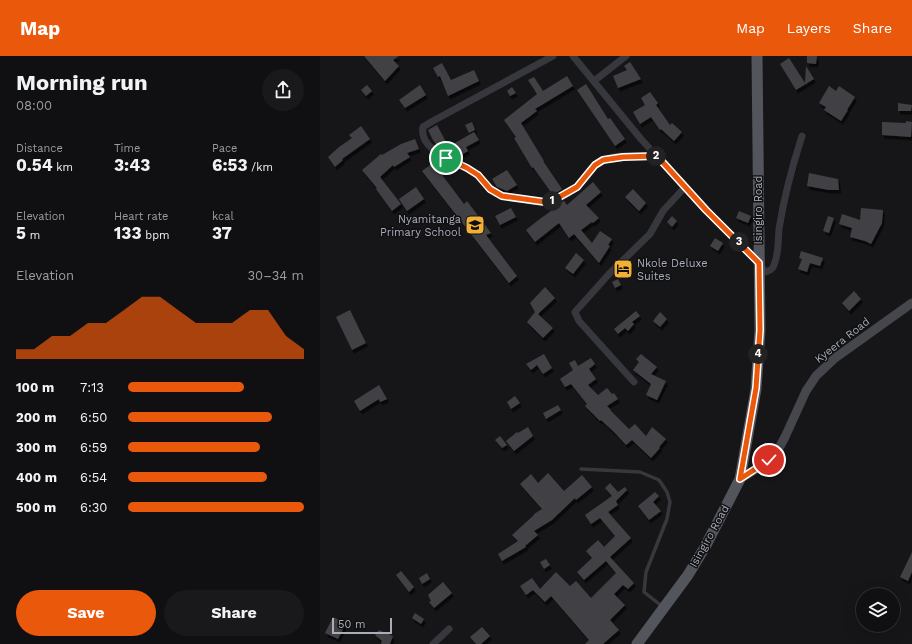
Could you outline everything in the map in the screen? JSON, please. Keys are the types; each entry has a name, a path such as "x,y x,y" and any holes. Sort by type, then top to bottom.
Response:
{"main road":[{"name":"Isingiro Road","path":"638,644 688,575 705,547 740,479 756,388 760,330 757,56"},
{"name":"Kyeera Road","path":"740,479 769,460 778,450 786,437 806,392 816,376 835,358 912,302"}],"street":[{"path":"553,56 423,127 422,134 428,146 446,158 478,175 490,189 502,196 545,202 554,200 577,187 595,165 603,160 623,157 657,156"},
{"path":"573,56 641,139 685,187 759,263 765,272 774,267 789,176 802,136"},
{"path":"594,80 626,56"},
{"path":"634,382 579,321 575,312 609,274 650,234 663,211 685,187"},
{"path":"433,644 449,629"}],"lane":[{"path":"581,469 640,472 659,480 667,492 670,502 667,519 646,572 644,592 664,607"}],"building":[{"path":"364,56 399,56 393,60 399,66 385,81"},
{"path":"807,56 817,56 816,64 807,63"},
{"path":"789,58 805,83 806,66 814,79 796,90 780,64"},
{"path":"630,62 641,79 618,88 613,76 627,70 624,66"},
{"path":"442,63 451,80 474,70 479,81 448,96 440,76 438,77 433,68"},
{"path":"567,76 573,86 535,109 537,111 521,123 543,161 562,189 553,195 533,167 532,168 514,138 516,137 504,120 537,94 528,80 534,77 543,91"},
{"path":"586,84 608,119 610,118 625,139 615,146 577,90"},
{"path":"367,85 372,91 366,96 361,90"},
{"path":"420,85 426,95 405,108 399,100"},
{"path":"829,86 836,91 839,86 855,97 841,121 824,110 826,107 819,103"},
{"path":"512,87 516,93 510,96 507,91"},
{"path":"650,92 658,103 656,105 670,125 672,123 682,132 674,141 661,129 660,130 651,117 640,124 633,112 645,105 641,98"},
{"path":"898,103 912,105 911,111 898,111"},
{"path":"906,121 912,122 911,137 882,135 882,122 906,123"},
{"path":"472,122 475,130 469,133 465,125"},
{"path":"437,125 446,142 438,147 428,130"},
{"path":"361,126 370,139 342,159 343,160 335,167 328,157 352,138 349,135"},
{"path":"474,132 479,140 466,147 468,151 456,158 452,153 458,149 455,143"},
{"path":"415,139 419,149 407,153 410,157 394,167 393,165 380,177 401,204 392,211 376,189 377,188 362,170 381,154 382,155 401,144"},
{"path":"433,163 464,204 467,201 491,233 486,235 517,276 509,283 422,171"},
{"path":"507,170 517,185 507,191 497,187 492,179"},
{"path":"809,173 838,179 839,190 829,190 807,186"},
{"path":"593,182 601,192 586,205 599,218 581,230 592,243 600,231 612,239 608,245 610,246 599,263 574,234 569,238 559,223 535,242 526,230 560,205 559,204 564,201 567,205"},
{"path":"416,187 424,199 407,211 399,199"},
{"path":"633,189 646,203 639,211 625,197"},
{"path":"511,208 516,217 500,225 495,216"},
{"path":"861,208 883,210 882,223 871,244 850,237 852,228 839,224 842,214 860,220"},
{"path":"739,211 751,216 748,223 736,218"},
{"path":"672,216 677,221 672,227 667,222"},
{"path":"828,216 834,218 829,233 823,231"},
{"path":"715,238 723,243 718,251 710,246"},
{"path":"801,251 823,258 820,266 810,263 807,272 798,269 802,259 799,258"},
{"path":"576,253 584,260 573,274 565,268"},
{"path":"618,279 621,285 615,288 612,282"},
{"path":"545,287 555,298 538,314 553,328 543,338 527,322 535,312 530,303"},
{"path":"854,291 861,299 849,311 842,303"},
{"path":"350,310 366,343 352,350 336,317"},
{"path":"636,311 640,316 632,322 634,324 628,331 625,328 618,334 614,329"},
{"path":"660,312 667,319 660,327 653,321"},
{"path":"544,354 552,368 543,374 537,365 531,370 526,364"},
{"path":"641,354 657,367 651,374 666,381 657,400 646,395 651,384 633,370 639,362 636,359"},
{"path":"591,358 595,364 589,369 596,379 588,385 598,395 607,388 612,394 614,393 618,399 607,406 610,410 629,429 635,424 646,436 652,427 666,439 651,458 632,440 626,445 585,406 587,404 571,384 565,387 560,379 573,370 569,363 575,360 578,366"},
{"path":"379,385 387,399 380,402 379,399 360,411 354,401"},
{"path":"515,396 520,403 511,409 507,402"},
{"path":"558,405 561,410 546,419 543,413"},
{"path":"528,427 533,436 514,451 506,441 517,432 518,433"},
{"path":"500,436 507,445 502,448 495,440"},
{"path":"548,473 564,491 582,475 592,487 576,500 575,498 552,520 534,531 538,535 525,546 526,547 502,561 498,554 518,541 512,535 534,514 542,509 520,484 531,474 538,483"},
{"path":"610,483 618,492 625,487 627,490 616,501 618,505 608,512 631,538 610,557 634,583 628,589 623,585 614,594 625,605 610,620 619,630 603,644 585,644 589,640 551,596 545,602 533,590 526,595 520,586 532,578 540,589 556,572 570,586 576,581 591,598 616,573 606,561 584,580 577,572 592,558 586,551 598,540 604,547 615,536 600,518 591,524 585,515 612,496 605,488"},
{"path":"655,492 659,496 653,502 661,511 649,520 638,506"},
{"path":"912,552 912,572 908,581 900,577"},
{"path":"546,559 550,565 544,569 540,562"},
{"path":"401,571 414,587 409,592 396,575"},
{"path":"427,573 430,579 422,584 419,578"},
{"path":"443,582 452,593 434,608 429,602 431,601 428,595"},
{"path":"415,613 424,619 421,624 412,618"},
{"path":"333,617 346,623 338,639 325,633"},
{"path":"482,627 490,636 481,644 476,644 470,637"},
{"path":"379,630 393,636 390,644 381,644 382,641 375,635"}],"place":[{"name":"Nyamitanga Primary School","path":"475,225"},
{"name":"Nkole Deluxe Suites","path":"623,269"}],"route":[{"path":"446,158 478,175 490,189 502,196 545,202 554,200 569,193 577,187 595,165 603,160 623,157 657,156 706,210 759,263 760,330 756,388 740,479 769,460"}]}
